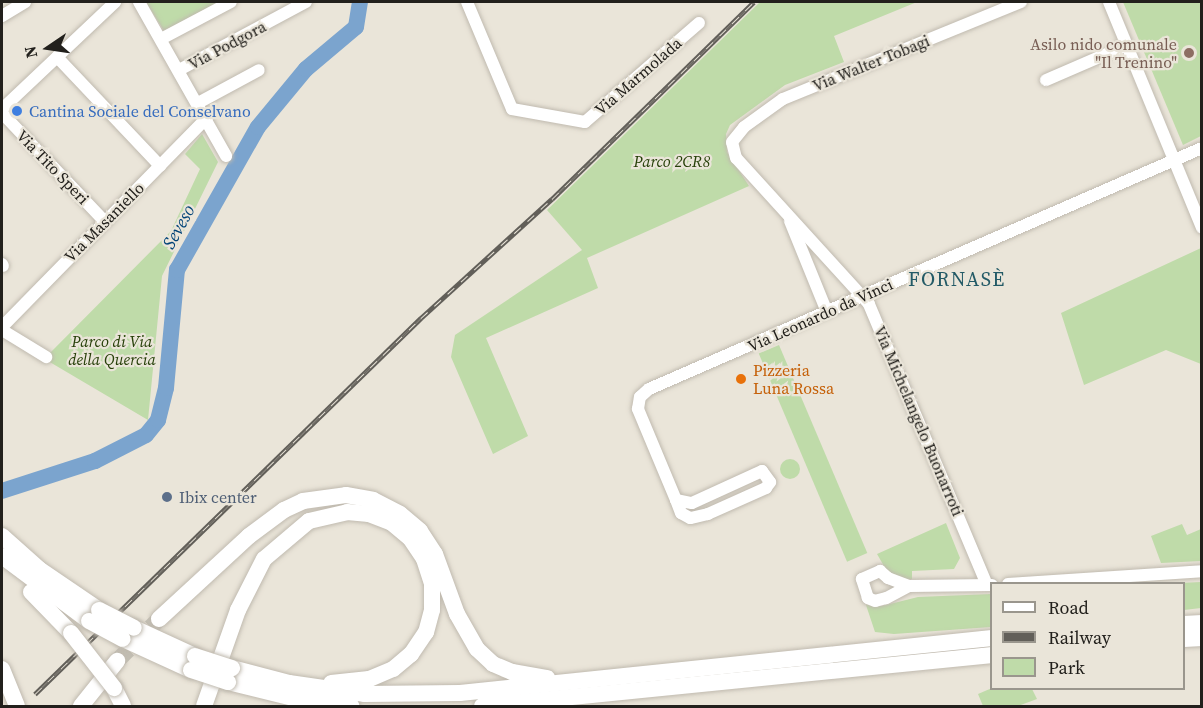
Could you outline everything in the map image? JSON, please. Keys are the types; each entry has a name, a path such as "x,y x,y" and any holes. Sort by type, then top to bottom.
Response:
{"highway":[{"path":"159,619 249,536 284,510 326,497 373,500 400,514 420,531 435,554 466,633 493,664 531,677 610,679"},
{"path":"194,706 243,577 273,534 306,511 336,502 373,500"},
{"path":"204,706 251,580 264,559 297,528 329,514 369,514 392,523 410,538 424,559 432,601 426,632 411,654 393,669 369,679 321,683 230,675"},
{"path":"2,536 94,616"},
{"path":"2,556 94,616 193,663 294,698 351,706"},
{"path":"2,556 71,633 114,688 123,706"},
{"path":"1185,624 1202,623"},
{"path":"1185,639 1202,638"},
{"path":"265,677 365,694 460,693 990,639"},
{"path":"482,706 990,655"},
{"path":"81,706 117,661"},
{"path":"2,669 17,706"},
{"path":"517,706 534,701"}],"street":[{"path":"2,16 25,2"},
{"path":"2,111 115,2"},
{"path":"139,2 207,118 226,156"},
{"path":"161,39 231,2"},
{"name":"Via Podgora","path":"179,70 306,2"},
{"name":"Via Marmolada","path":"467,2 512,109 585,122 699,23"},
{"name":"Via Walter Tobagi","path":"732,142 744,127 783,99 1021,2"},
{"path":"1109,2 1202,228"},
{"path":"1046,80 1127,45"},
{"path":"57,57 160,166"},
{"path":"198,103 259,70"},
{"name":"Via Tito Speri","path":"2,111 105,222"},
{"name":"Via Masaniello","path":"2,328 207,118"},
{"name":"Via Michelangelo Buonarroti","path":"732,142 736,158 847,283 862,295 989,585"},
{"name":"Via Leonardo da Vinci","path":"676,500 638,410 640,397 649,389 1202,148"},
{"name":"Via Michelangelo Buonarroti","path":"787,214 827,312"},
{"path":"2,328 46,357"},
{"path":"762,471 770,482 766,488 690,518 681,513 676,500 692,503 762,471"},
{"path":"1038,582 1202,571"},
{"path":"909,585 989,585"}],"green space":[{"path":"146,2 219,2 164,31"},
{"name":"Parco 2CR8","path":"760,2 917,2 834,36 844,62 785,85 730,125 726,134 727,152 749,186 587,258 598,288 486,338 528,436 493,454 451,357 455,335 582,250 547,210"},
{"path":"1123,2 1201,2 1201,136 1183,145"},
{"name":"Parco di Via della Quercia","path":"202,134 218,162 162,276 148,420 48,361 49,354 171,231 200,169 185,154"},
{"path":"1201,248 1201,364 1166,350 1084,385 1061,313"},
{"path":"779,345 867,553 847,562 759,354"},
{"path":"790,459 797,462 800,469 797,476 790,479 783,476 780,469 783,462"},
{"path":"946,523 960,558 954,569 912,571 912,579 903,581 888,573 877,554"},
{"path":"1182,524 1187,535 1201,529 1201,561 1161,563 1151,536"},
{"path":"1201,582 1201,608 1185,610 1185,583"},
{"path":"990,594 990,627 894,634 875,632 866,605 882,606 918,597"},
{"path":"990,689 1032,690 1037,699 1018,706 983,706 978,694"}],"waterway":[{"name":"Seveso","path":"2,491 95,461 146,435 158,420 166,388 177,270 258,127 306,69 356,27 360,2"}],"tunnel":[{"path":"117,661 159,619"}],"railway":[{"path":"35,694 421,318 552,199 754,2"}],"place":[{"name":"Asilo nido comunale \"Il Trenino\"","path":"1189,53"},
{"name":"Cantina Sociale del Conselvano","path":"17,111"},
{"name":"Pizzeria Luna Rossa","path":"741,379"},
{"name":"Ibix center","path":"167,497"}],"district":[{"name":"FORNASÈ","path":"957,279"}]}
